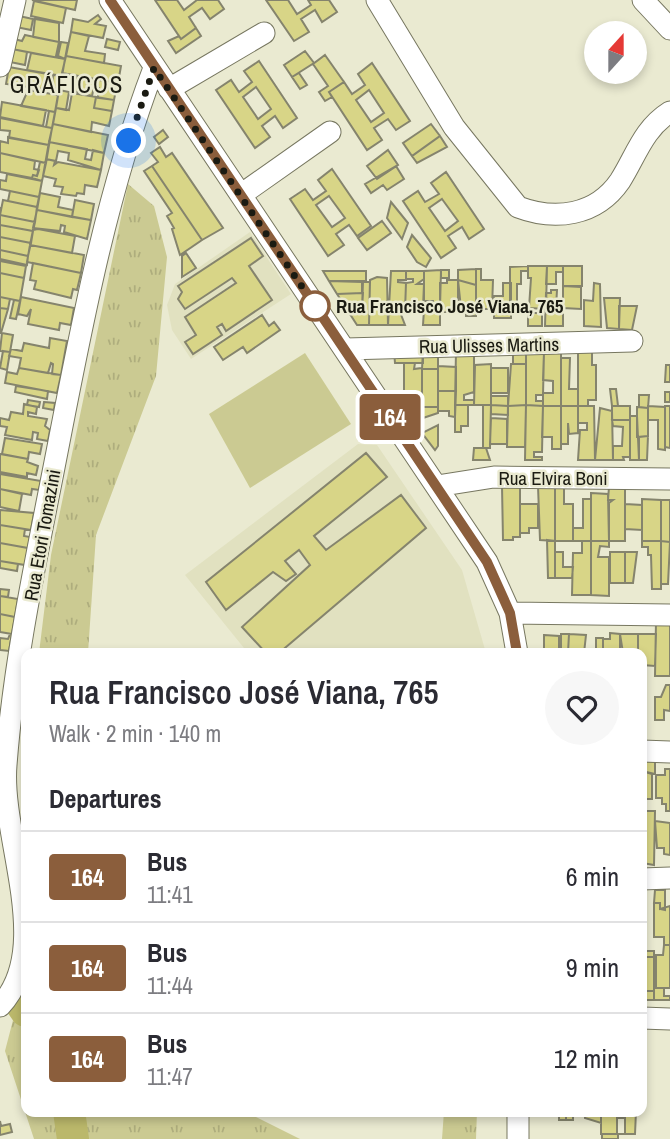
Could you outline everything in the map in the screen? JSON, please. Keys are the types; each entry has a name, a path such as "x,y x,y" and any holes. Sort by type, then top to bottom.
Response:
{"street":[{"path":"0,66 15,0"},
{"path":"110,0 487,562 510,613 516,648"},
{"path":"377,0 454,127 518,207 561,215 597,204 619,182 646,134 670,112"},
{"path":"643,0 670,29"},
{"path":"169,89 264,33"},
{"name":"Rua Etori Tomazini","path":"22,648 85,311 135,116 154,68"},
{"path":"242,194 330,132"},
{"name":"Rua Ulisses Martins","path":"346,349 632,341"},
{"name":"Rua Elvira Boni","path":"437,486 494,477 670,479"},
{"path":"510,613 670,615"},
{"name":"Rua Etori Tomazini","path":"21,653 5,767 6,803 21,913"},
{"path":"647,751 670,752"},
{"path":"647,879 670,878"},
{"name":"Rua Etori Tomazini","path":"0,1006 19,978 21,968"},
{"path":"647,1018 670,1019"},
{"path":"518,1117 518,1139"}],"shaded area":[{"path":"250,232 291,294 191,359 172,330 167,305 175,284"},
{"path":"358,444 377,445 462,570 485,648 244,648 185,575"}],"green space":[{"path":"128,184 154,206 167,257 156,376 96,535 88,648 40,648 51,555"},
{"path":"305,353 351,424 250,488 209,414"},
{"path":"21,989 21,1100 5,1051"},
{"path":"27,1117 256,1117 300,1139 34,1139"},
{"path":"444,1117 477,1117 476,1139 442,1139"}],"building":[{"path":"32,0 77,0 75,10"},
{"path":"155,0 177,0 184,10 197,0 218,0 224,9 210,19 202,8 189,17 196,28 181,39"},
{"path":"266,0 288,0 297,14 311,5 308,0 329,0 337,12 322,22 315,10 301,19 309,32 294,41"},
{"path":"34,1 66,8 63,23 31,16"},
{"path":"98,15 101,19 95,24 106,26 103,38 71,32 73,19 88,22"},
{"path":"19,16 33,19 31,30 16,27"},
{"path":"35,19 59,23 59,42 33,37"},
{"path":"196,28 201,36 176,53 168,41 179,36 181,39"},
{"path":"71,32 89,36 85,51 105,54 104,63 66,56"},
{"path":"25,35 59,42 56,56 59,58 12,49 14,39 22,41"},
{"path":"107,39 120,42 118,50 105,47"},
{"path":"61,42 68,43 65,59 58,56"},
{"path":"12,49 27,52 25,65 10,62"},
{"path":"305,51 314,63 292,77 284,65"},
{"path":"31,53 65,59 62,76 27,70"},
{"path":"325,55 344,82 329,92 332,97 325,101 319,92 328,86 313,64"},
{"path":"66,56 121,66 118,83 62,73"},
{"path":"259,61 297,118 283,128 275,116 262,126 270,137 255,148 216,90 231,80 239,92 252,82 244,71","holes":["256,87 271,109 258,119 243,97"]},
{"path":"372,63 410,121 396,130 388,119 374,128 382,140 367,150 329,92 344,82 352,94 365,85 358,74","holes":["369,90 384,113 371,122 356,100"]},
{"path":"9,67 53,75 50,90 6,84"},
{"path":"299,73 307,85 300,89 292,77"},
{"path":"53,75 62,76 59,89 52,88"},
{"path":"76,76 105,81 104,87 116,90 114,100 98,98 99,88 94,87 92,96 73,91"},
{"path":"28,90 58,95 55,112 21,106"},
{"path":"59,90 69,92 66,110 56,108"},
{"path":"72,93 96,97 94,108 112,111 109,126 92,122 91,132 53,124 56,108 69,110"},
{"path":"96,97 114,100 112,111 94,108"},
{"path":"2,102 46,110 43,126 0,117"},
{"path":"49,111 55,112 52,128 46,127"},
{"path":"0,118 52,128 49,145 9,138 10,131 0,130"},
{"path":"53,124 108,135 104,153 49,142"},
{"path":"431,124 440,136 412,156 403,143"},
{"path":"163,130 168,137 159,144 154,137"},
{"path":"440,136 447,147 417,163 412,156"},
{"path":"8,137 49,145 46,163 0,153 0,141 8,143"},
{"path":"49,142 87,149 85,159 91,160 93,150 104,153 101,170 68,160 69,153 58,151 56,161 46,159"},
{"path":"160,147 166,157 172,153 223,228 202,240 152,166 158,162 151,153"},
{"path":"388,150 398,165 377,179 367,166"},
{"path":"0,153 35,161 34,169 39,170 37,176 33,175 32,178 0,172"},
{"path":"46,159 55,161 54,165 58,162 101,170 97,187 85,185 84,194 77,193 76,196 61,194 63,187 54,186 56,179 43,176"},
{"path":"40,162 46,163 42,181 32,178 33,175 37,176"},
{"path":"152,166 202,240 180,255 172,229 174,228 167,216 172,213 144,171"},
{"path":"396,166 404,179 387,190 383,185 371,193 365,184"},
{"path":"332,169 371,226 357,236 349,225 336,234 344,245 328,256 290,199 305,189 313,200 326,191 318,180","holes":["329,196 345,218 332,227 316,205"]},
{"path":"446,172 484,229 469,239 462,227 448,236 456,248 441,258 403,201 418,191 425,202 439,194 431,183","holes":["442,199 458,221 445,231 429,208"]},
{"path":"7,174 42,181 39,197 0,189 0,180 6,181"},
{"path":"10,191 39,197 37,207 8,201"},
{"path":"40,193 60,197 58,207 73,210 72,217 37,210"},
{"path":"3,200 37,207 35,222 0,215"},
{"path":"75,200 94,204 91,220 72,217"},
{"path":"391,202 408,223 402,239 387,218"},
{"path":"37,210 91,220 87,239 64,232 65,226 61,225 60,231 33,228"},
{"path":"0,215 35,222 33,231 0,225"},
{"path":"382,221 391,233 367,250 358,238"},
{"path":"0,225 33,231 31,243 0,237"},
{"path":"33,230 75,236 72,253 30,245"},
{"path":"412,235 431,258 426,267 417,262 407,247"},
{"path":"0,237 31,243 28,256 0,250"},
{"path":"251,238 263,256 249,266 272,300 226,331 222,324 217,327 222,335 193,354 185,342 196,335 185,317 236,283 232,278 185,309 178,299 182,292 178,286"},
{"path":"30,245 84,255 81,273 27,262"},
{"path":"0,250 28,256 27,265 0,259"},
{"path":"186,253 196,268 182,277 182,256"},
{"path":"0,261 26,266 24,278 0,273"},
{"path":"33,263 81,273 77,290 73,289 71,298 34,289 36,281 30,280"},
{"path":"528,266 528,271 521,271 521,284 517,284 517,309 510,309 510,267"},
{"path":"528,266 547,266 546,309 529,308 531,278 528,278"},
{"path":"547,266 563,266 563,272 556,272 556,284 546,284"},
{"path":"563,266 582,266 582,286 563,286"},
{"path":"476,269 481,269 481,280 493,280 492,309 476,309"},
{"path":"476,269 476,285 458,280 458,270"},
{"path":"441,270 440,308 433,308 433,301 424,301 424,271"},
{"path":"441,270 449,270 449,278 441,278"},
{"path":"323,271 366,271 366,281 329,281"},
{"path":"391,271 406,271 406,280 398,280 406,283 405,312 400,312 405,325 388,325"},
{"path":"406,271 424,271 424,279 417,284 424,284 423,307 413,307 413,311 405,311 406,283 413,282 413,279 406,279"},
{"path":"0,273 24,278 20,301 0,297"},
{"path":"377,277 387,278 388,325 369,325 370,280"},
{"path":"447,280 458,280 458,312 440,312 440,283 447,283"},
{"path":"458,280 476,285 476,316 466,316 466,308 461,308"},
{"path":"329,281 362,282 362,293 337,294"},
{"path":"363,282 370,282 369,325 357,325 348,311 362,309"},
{"path":"503,283 511,283 511,318 494,318 494,296 503,296"},
{"path":"594,283 600,284 601,327 584,326 584,300 593,301"},
{"path":"563,286 581,287 581,309 563,308"},
{"path":"551,290 557,290 556,308 563,309 563,326 545,326 546,293 551,293"},
{"path":"363,293 362,309 348,311 337,294"},
{"path":"0,297 10,299 8,309 0,308"},
{"path":"21,297 74,308 71,325 60,323 59,330 28,324 31,309 27,316 18,314"},
{"path":"604,298 620,298 619,329 607,328"},
{"path":"14,300 20,301 16,319 10,318"},
{"path":"619,306 637,306 632,330 619,329"},
{"path":"0,308 8,309 1,333 0,333"},
{"path":"424,310 440,313 440,325 423,325"},
{"path":"528,313 542,313 542,326 528,326"},
{"path":"262,315 269,326 274,322 280,330 247,353 243,347 223,360 214,347"},
{"path":"2,333 13,335 10,352 0,351"},
{"path":"50,338 67,341 61,375 52,374 51,363 48,373 19,368 21,358 9,356 11,349 22,351 24,343 49,348"},
{"path":"3,351 10,352 7,370 0,368"},
{"path":"394,351 423,353 423,363 395,363"},
{"path":"423,351 438,351 438,369 422,369"},
{"path":"456,351 474,351 474,392 464,395 464,400 474,400 474,405 455,405"},
{"path":"513,351 526,351 526,364 513,364"},
{"path":"526,351 544,352 543,395 536,395 536,401 543,401 543,406 526,405"},
{"path":"578,351 592,352 592,365 596,365 596,400 588,400 588,406 578,406"},
{"path":"544,352 561,352 561,406 543,406 543,393 553,393 553,381 543,380"},
{"path":"561,358 570,358 569,389 578,389 578,406 561,406"},
{"path":"404,363 415,363 414,369 422,368 422,393 404,394"},
{"path":"491,364 491,405 474,405 475,365"},
{"path":"511,364 526,364 526,405 508,406"},
{"path":"666,365 670,365 670,382 665,382"},
{"path":"438,366 456,367 456,391 438,391"},
{"path":"19,368 61,375 57,393 5,383 7,372 17,374"},
{"path":"491,368 508,368 508,393 491,393"},
{"path":"422,369 438,369 438,407 422,407"},
{"path":"16,386 48,391 47,399 15,392"},
{"path":"610,389 616,389 618,406 612,406"},
{"path":"438,391 456,391 455,417 449,416 449,411 438,411"},
{"path":"665,392 670,392 670,402 665,402"},
{"path":"403,393 422,393 422,407 438,407 438,413 414,421 395,399"},
{"path":"639,395 649,395 648,408 639,407"},
{"path":"491,396 508,396 508,406 491,405"},
{"path":"28,400 40,402 39,407 27,405"},
{"path":"44,402 55,403 54,410 43,408"},
{"path":"24,404 37,407 36,414 28,412 28,416 47,419 45,426 50,430 48,441 37,439 38,433 33,432 32,440 5,435 7,427 0,426 0,418 9,420 11,412 23,414"},
{"path":"455,405 468,405 468,426 461,426 461,432 455,432"},
{"path":"483,405 491,405 490,448 483,448"},
{"path":"491,405 508,406 508,415 491,414"},
{"path":"526,405 525,447 507,447 508,406"},
{"path":"526,405 543,406 542,452 534,452 534,457 542,457 542,460 525,460"},
{"path":"543,406 561,406 561,449 552,449 552,437 542,437"},
{"path":"561,406 578,406 578,433 569,434 568,423 568,444 561,444"},
{"path":"578,406 594,406 595,460 578,460 580,430 587,430 587,423 578,423"},
{"path":"612,406 630,406 630,420 612,420"},
{"path":"648,406 665,407 665,450 658,449 658,420 648,420"},
{"path":"665,406 670,406 670,448 665,447"},
{"path":"637,407 648,408 648,436 637,437"},
{"path":"600,408 612,411 613,460 595,460"},
{"path":"630,416 637,416 639,460 630,460"},
{"path":"491,418 507,419 507,444 490,444"},
{"path":"612,420 630,420 630,457 623,457 624,460 613,460 613,446 622,446 623,427 613,426"},
{"path":"438,425 438,446 435,450 422,433"},
{"path":"648,436 647,460 639,460 639,437"},
{"path":"5,438 42,444 40,454 29,452 28,459 2,454"},
{"path":"474,448 486,448 490,460 473,460"},
{"path":"366,453 387,477 314,536 326,550 401,495 426,528 285,648 261,648 242,627 310,565 299,550 285,561 296,574 286,581 273,572 226,610 206,582"},
{"path":"0,454 28,459 27,462 38,466 36,475 27,473 27,477 0,472"},
{"path":"0,474 41,481 39,490 32,489 31,495 0,489"},
{"path":"502,486 520,487 520,537 513,537 513,540 503,540"},
{"path":"538,486 555,486 555,541 540,540"},
{"path":"555,486 564,486 564,504 573,504 573,541 555,541"},
{"path":"609,487 625,487 625,541 609,541 609,503 613,500 608,500"},
{"path":"0,489 22,494 19,511 0,507"},
{"path":"591,493 608,494 609,541 591,541"},
{"path":"583,499 591,499 591,541 573,541 573,528 583,528"},
{"path":"642,499 661,500 661,541 642,541"},
{"path":"661,500 670,500 670,542 661,541"},
{"path":"520,504 538,504 538,528 529,528 529,533 520,533"},
{"path":"625,504 642,505 642,530 625,529"},
{"path":"0,510 34,513 31,530 0,525"},
{"path":"0,525 25,529 24,536 30,537 28,548 0,543"},
{"path":"547,540 555,541 555,578 548,578"},
{"path":"582,541 591,541 591,595 572,595 573,553 582,553"},
{"path":"591,541 609,541 609,547 600,546 598,557 609,557 609,596 591,595"},
{"path":"642,541 661,541 661,589 652,589 651,555 648,555 648,547 642,547"},
{"path":"661,541 670,542 668,584 661,584"},
{"path":"0,543 28,548 25,565 0,561"},
{"path":"555,552 563,552 563,567 573,567 572,578 555,578"},
{"path":"610,552 625,552 625,583 610,583"},
{"path":"625,552 637,552 633,583 625,583"},
{"path":"0,561 18,564 17,571 0,568"},
{"path":"0,589 9,590 8,597 0,596"},
{"path":"0,596 18,599 15,617 0,614"},
{"path":"0,614 15,617 12,634 0,632"},
{"path":"656,622 670,622 670,676 655,676"},
{"path":"610,633 620,634 620,648 603,648 603,639 610,639"},
{"path":"10,634 9,651 0,650 0,638 8,639"},
{"path":"561,634 569,634 568,648 561,648"},
{"path":"569,634 586,635 585,648 568,648"},
{"path":"620,634 638,634 638,648 622,648"},
{"path":"638,634 656,634 655,666 647,665 647,648 638,648"},
{"path":"544,635 559,636 559,648 544,648"},
{"path":"596,638 603,638 603,648 596,648"},
{"path":"666,685 670,685 670,711 664,710 664,720 655,720 655,697 661,697"},
{"path":"647,757 655,757 655,774 647,772"},
{"path":"665,769 670,769 670,811 666,811 662,798 656,798 656,775 665,775"},
{"path":"647,772 652,774 652,799 647,799"},
{"path":"647,811 655,811 654,865 647,864"},
{"path":"655,821 670,823 670,855 664,854 664,848 657,848"},
{"path":"655,890 665,890 665,910 660,909 660,903 654,903"},
{"path":"654,903 660,903 660,909 670,906 670,945 664,945 664,937 654,937"},
{"path":"664,945 670,945 670,988 656,988 656,955 663,955"},
{"path":"647,951 654,951 654,957 647,957"},
{"path":"647,957 654,957 654,991 647,991"},
{"path":"654,988 664,988 664,996 670,996 670,1000 654,1000"},
{"path":"647,991 654,991 654,1000 647,1000"},
{"path":"601,1117 601,1123 585,1118"},
{"path":"601,1117 617,1117 617,1134 601,1134"},
{"path":"619,1117 636,1117 635,1134 625,1134 625,1118"},
{"path":"0,1121 1,1126 10,1124 12,1132 0,1135"},
{"path":"602,1134 618,1134 618,1139 602,1139"}],"waterway":[{"path":"70,1117 73,1139"}],"bus line":[{"name":"164","path":"110,0 487,562 510,613 516,648"}],"place":[{"name":"Rua Francisco José Viana, 765","path":"315,306"}],"district":[{"name":"GRÁFICOS","path":"67,84"}],"route":[{"path":"129,141 135,116 154,68 242,194 315,306"}]}
